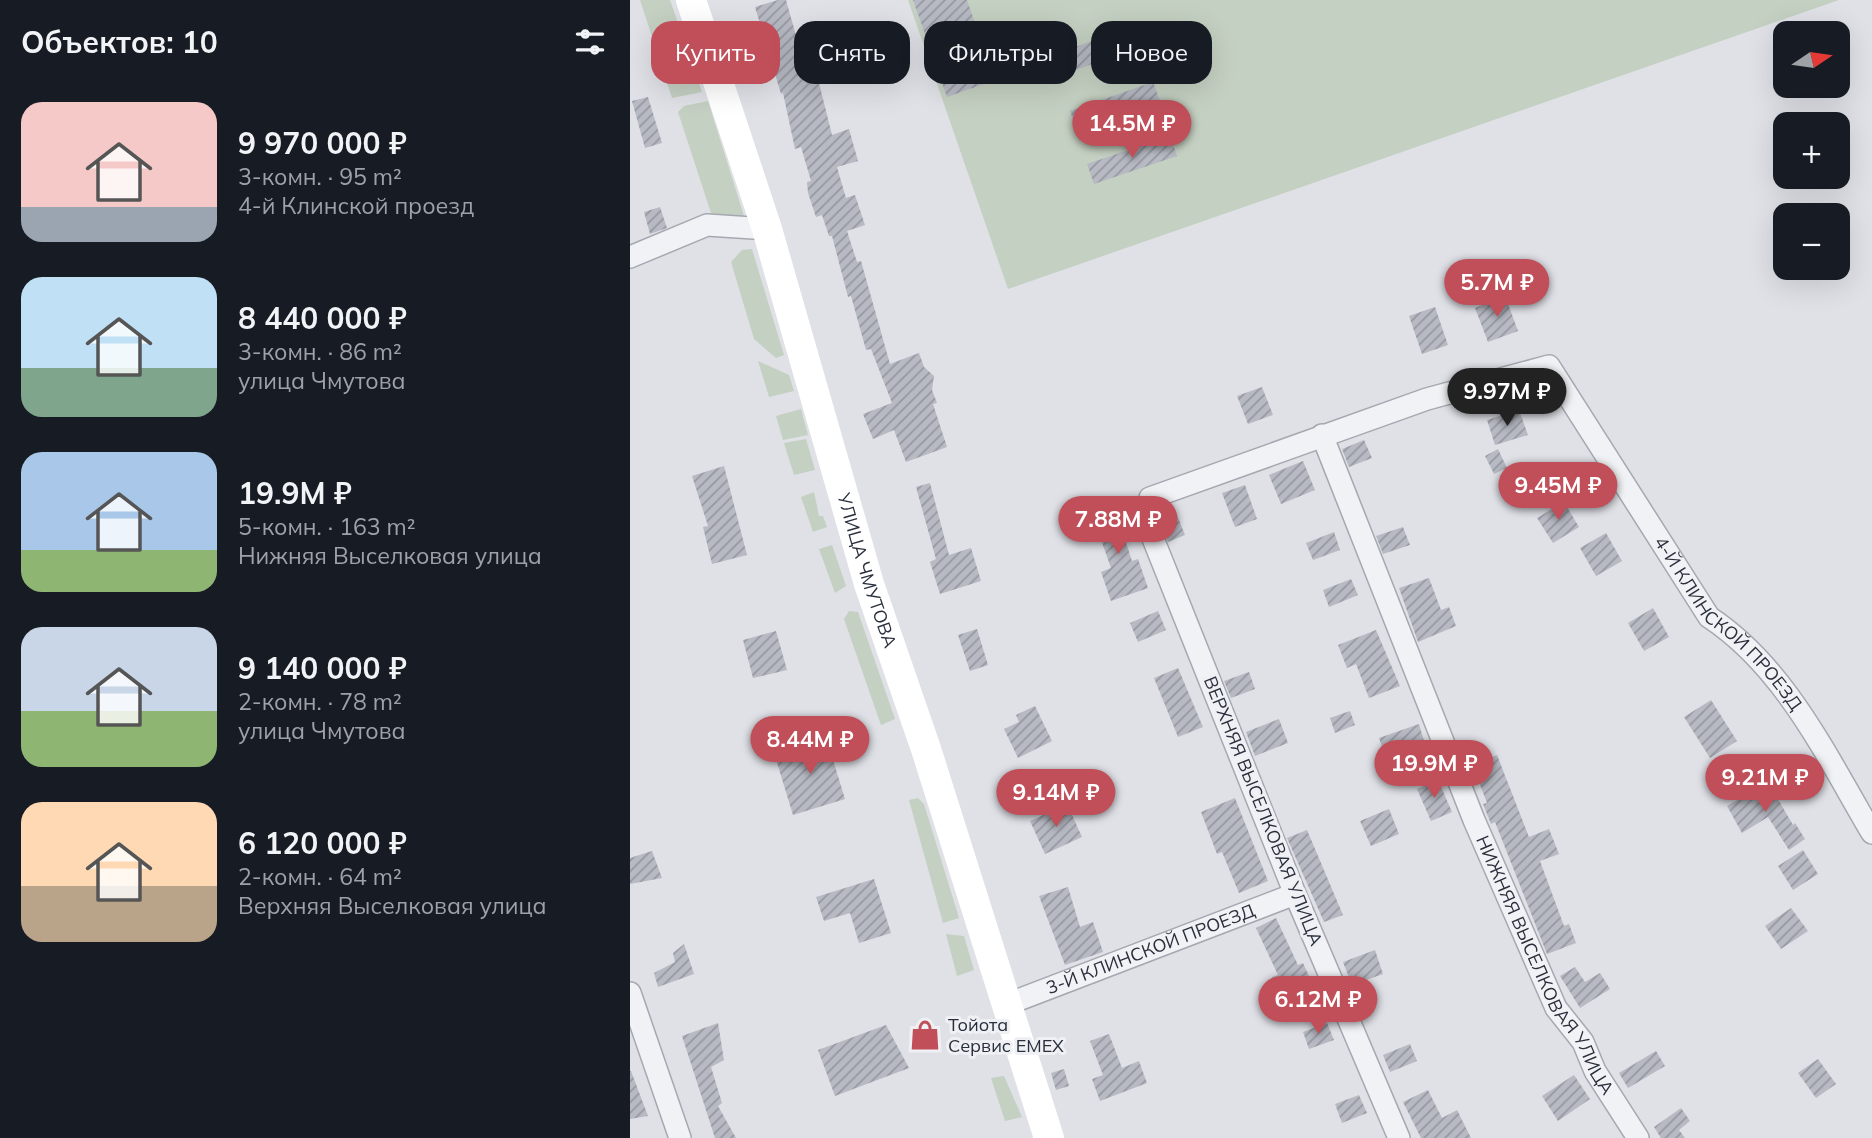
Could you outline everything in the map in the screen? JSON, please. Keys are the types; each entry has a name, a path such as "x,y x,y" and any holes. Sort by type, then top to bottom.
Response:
{"main road":[{"name":"УЛИЦА ЧМУТОВА","path":"691,0 767,229 869,584 926,750 1049,1138"}],"street":[{"path":"630,257 708,225 767,229"},
{"name":"4-Й КЛИНСКОЙ ПРОЕЗД","path":"1146,521 1150,498 1427,399 1549,366 1709,617 1735,635 1801,714 1872,833"},
{"name":"НИЖНЯЯ ВЫСЕЛКОВАЯ УЛИЦА","path":"1322,435 1474,820 1556,1008 1583,1042 1595,1071 1638,1138"},
{"name":"ВЕРХНЯЯ ВЫСЕЛКОВАЯ УЛИЦА","path":"1146,521 1295,894 1399,1138"},
{"name":"3-Й КЛИНСКОЙ ПРОЕЗД","path":"1005,1005 1295,894"},
{"path":"630,993 639,1047 680,1138"}],"green space":[{"path":"640,0 670,0 677,21 651,21 651,34"},
{"path":"908,0 1839,0 1008,289 937,84 1077,84 1077,21 924,21 924,46"},
{"path":"667,84 699,84 702,92 672,98"},
{"path":"708,101 745,219 712,216 678,112 684,106"},
{"path":"752,249 784,355 776,358 754,339 731,262 742,250"},
{"path":"758,361 789,375 794,391 769,397"},
{"path":"801,409 808,435 783,440 776,416"},
{"path":"806,439 815,470 794,475 784,443"},
{"path":"814,492 819,516 823,516 827,527 813,532 801,497"},
{"path":"832,545 846,586 835,593 819,549"},
{"path":"849,611 858,612 895,719 881,725 844,619"},
{"path":"918,798 924,804 959,918 943,923 909,800"},
{"path":"946,934 964,936 974,970 957,976"},
{"path":"1004,1076 1022,1117 1005,1121 991,1078"}],"building":[{"path":"786,0 794,28 794,84 819,84 832,135 849,129 858,161 837,167 846,198 855,195 865,225 847,231 857,262 861,261 890,364 919,353 924,367 934,376 932,390 937,403 933,404 947,447 906,462 894,430 873,439 863,414 892,403 871,349 866,350 851,296 848,297 832,236 829,236 822,215 816,217 808,193 807,182 811,181 801,147 795,149 783,93 781,94 778,84 780,21 759,21 755,7"},
{"path":"913,0 967,0 974,21 924,21 924,31"},
{"path":"1091,41 1091,64 1077,70 1077,46"},
{"path":"942,84 984,84 947,97"},
{"path":"1147,84 1154,84 1160,101 1077,130 1070,111"},
{"path":"648,97 662,143 645,148 632,101"},
{"path":"1170,136 1177,156 1094,184 1087,164"},
{"path":"660,207 667,228 650,234 644,212"},
{"path":"1505,296 1518,331 1488,342 1475,308"},
{"path":"1435,307 1448,345 1422,354 1409,316"},
{"path":"1262,387 1273,415 1248,424 1237,396"},
{"path":"1519,410 1528,435 1495,445 1487,420"},
{"path":"1364,440 1372,458 1349,467 1342,449"},
{"path":"1498,449 1507,468 1494,474 1485,456"},
{"path":"1303,461 1315,490 1281,504 1269,475"},
{"path":"724,466 747,555 712,564 703,527 708,526 692,476"},
{"path":"930,483 949,555 971,548 981,581 940,594 930,562 936,559 916,487"},
{"path":"1245,485 1257,519 1235,527 1222,493"},
{"path":"1564,502 1579,527 1553,543 1537,518"},
{"path":"1113,503 1132,561 1138,559 1148,588 1111,601 1101,572 1111,568 1091,511"},
{"path":"1175,510 1185,535 1168,542 1160,517"},
{"path":"1403,527 1410,545 1383,554 1376,536"},
{"path":"1334,532 1340,550 1313,560 1306,543"},
{"path":"1606,533 1622,561 1596,576 1580,548"},
{"path":"1429,578 1441,610 1449,607 1456,626 1418,642 1399,588"},
{"path":"1351,579 1358,595 1329,607 1323,590"},
{"path":"1653,608 1669,637 1644,651 1628,623"},
{"path":"1158,611 1166,630 1138,642 1130,623"},
{"path":"977,629 988,665 970,671 958,635"},
{"path":"1376,630 1400,686 1369,698 1356,664 1347,668 1338,645"},
{"path":"776,631 787,670 753,678 743,640"},
{"path":"1178,668 1203,727 1178,737 1154,678"},
{"path":"1249,672 1255,689 1231,698 1224,681"},
{"path":"1711,700 1737,741 1710,758 1684,717"},
{"path":"1035,706 1052,741 1018,758 1004,729 1019,722 1016,715"},
{"path":"1350,711 1355,725 1335,733 1330,718"},
{"path":"1279,719 1288,743 1255,756 1246,732"},
{"path":"1419,724 1426,748 1387,761 1379,738"},
{"path":"826,737 845,799 793,815 774,753"},
{"path":"1497,755 1529,837 1549,829 1559,854 1540,861 1564,926 1569,924 1576,943 1547,954 1495,822 1491,824 1483,804 1487,803 1472,764"},
{"path":"1438,780 1452,812 1431,821 1417,789"},
{"path":"1768,782 1793,825 1795,823 1805,839 1789,850 1768,817 1742,833 1727,806"},
{"path":"1235,798 1268,881 1239,893 1222,852 1217,854 1201,812"},
{"path":"1067,804 1082,837 1045,854 1030,821"},
{"path":"1389,809 1399,834 1371,846 1360,821"},
{"path":"1307,830 1343,915 1324,922 1287,838"},
{"path":"1803,850 1818,874 1793,890 1778,866"},
{"path":"652,851 662,878 630,884 630,858"},
{"path":"874,879 891,933 859,943 850,913 824,921 816,897"},
{"path":"1068,887 1080,927 1093,922 1103,952 1065,965 1039,896"},
{"path":"1791,908 1808,931 1781,949 1765,926"},
{"path":"1276,918 1298,965 1303,963 1314,987 1283,1002 1272,977 1278,975 1256,928"},
{"path":"684,944 694,974 658,987 654,973 675,962 673,953"},
{"path":"1375,950 1383,974 1352,985 1343,962"},
{"path":"1575,967 1585,982 1600,973 1610,989 1580,1008 1560,976"},
{"path":"718,1023 724,1060 711,1067 722,1103 718,1106 736,1138 715,1138 682,1036"},
{"path":"1327,1023 1334,1040 1309,1049 1303,1032"},
{"path":"886,1025 909,1068 835,1096 818,1050"},
{"path":"1109,1034 1122,1068 1139,1061 1147,1083 1100,1101 1092,1079 1103,1075 1090,1041"},
{"path":"1410,1044 1417,1061 1390,1072 1383,1055"},
{"path":"1656,1051 1665,1066 1628,1088 1619,1073"},
{"path":"1818,1059 1836,1084 1816,1098 1798,1073"},
{"path":"1064,1069 1069,1086 1056,1090 1051,1073"},
{"path":"631,1071 648,1116 630,1119"},
{"path":"1574,1075 1590,1099 1558,1121 1542,1096"},
{"path":"1428,1090 1442,1118 1457,1110 1471,1138 1421,1138 1403,1102"},
{"path":"1359,1095 1367,1113 1342,1123 1335,1104"},
{"path":"1681,1108 1690,1121 1679,1130 1685,1138 1661,1138 1654,1127"}],"place":[{"name":"Тойота Сервис EMEX","path":"925,1035"}]}
